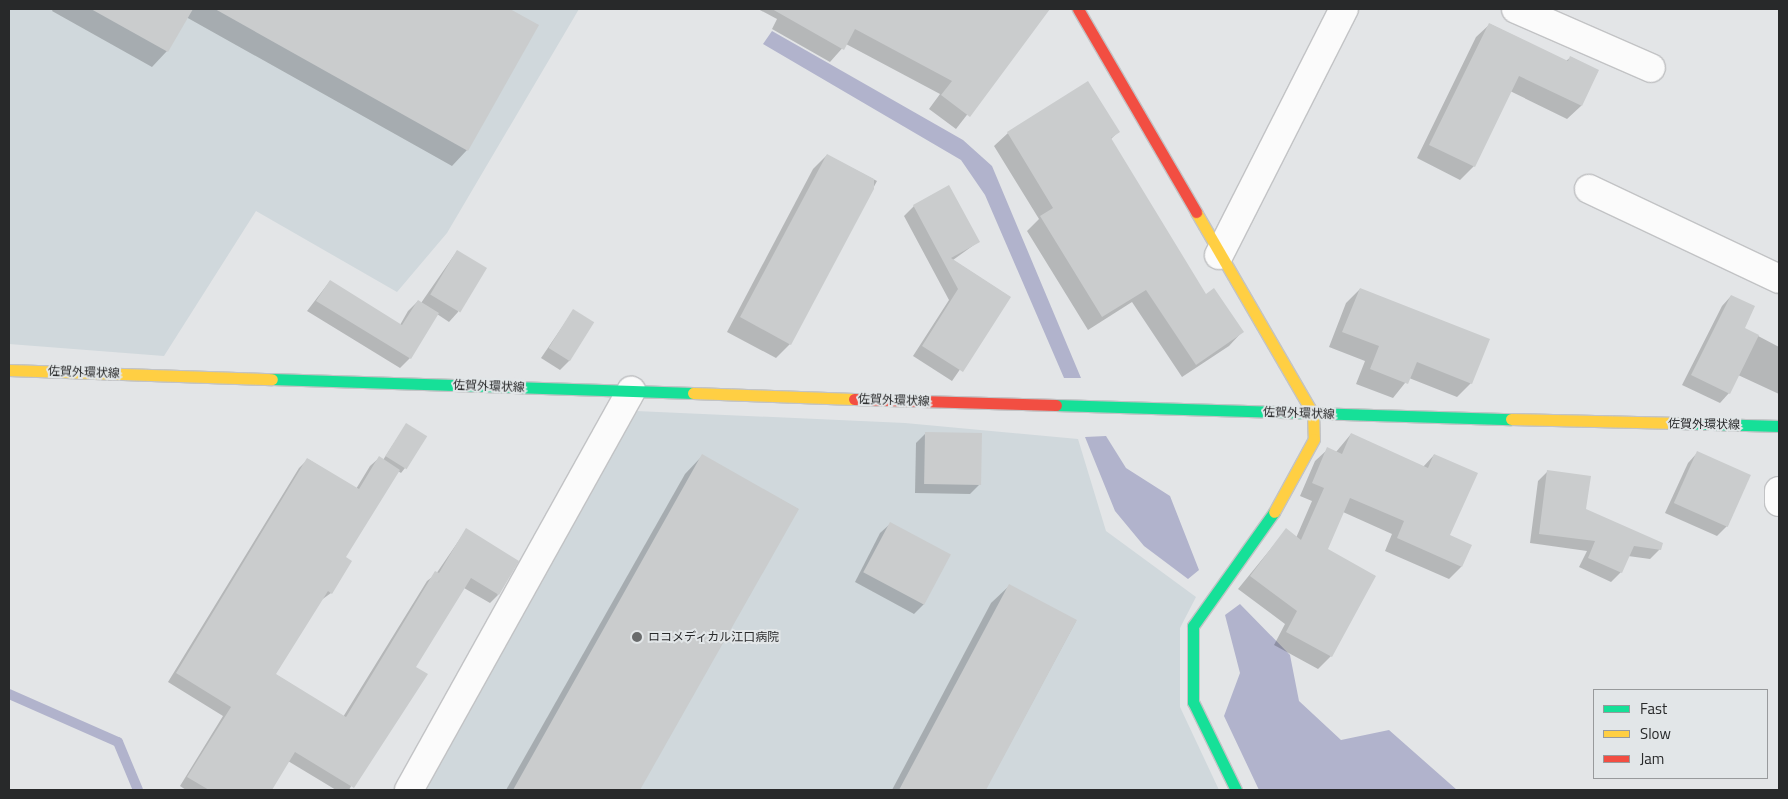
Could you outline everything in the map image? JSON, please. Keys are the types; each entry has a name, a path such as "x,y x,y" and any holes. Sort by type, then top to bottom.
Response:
{"main road":[{"path":"1078,9 1219,255 1313,414 1314,439 1291,481 1272,514 1193,626 1194,702 1236,790"},
{"name":"佐賀外環状線","path":"9,370 1313,414 1779,426"}],"street":[{"path":"1219,255 1344,9"},
{"path":"1516,9 1651,68"},
{"path":"1589,189 1779,279"},
{"path":"409,790 631,391"},
{"path":"1779,491 1779,502"}],"shaded area":[{"path":"9,9 579,9 447,233 397,292 256,211 164,356 9,344"},
{"path":"636,411 905,423 1078,439 1106,531 1196,597 1180,628 1180,707 1219,790 422,790"}],"water":[{"path":"772,31 963,140 992,166 1081,378 1064,378 985,195 961,160 763,44"},
{"path":"1106,436 1126,468 1170,496 1199,570 1188,579 1144,546 1115,511 1085,437"},
{"path":"1240,604 1290,655 1299,701 1341,740 1389,730 1457,790 1259,790 1224,716 1240,673 1225,615"}],"building":[{"path":"91,9 193,9 168,52"},
{"path":"215,9 510,9 539,25 468,151"},
{"path":"772,9 1050,9 970,117 941,95 952,81 855,29 844,50"},
{"path":"1489,23 1568,61 1570,56 1599,70 1582,106 1519,76 1475,167 1429,145"},
{"path":"1088,81 1120,132 1111,138 1206,294 1214,288 1244,332 1196,365 1146,290 1102,317 1040,216 1053,208 1007,132"},
{"path":"827,154 874,179 874,189 791,345 740,317"},
{"path":"949,185 980,242 951,258 1011,297 963,372 922,346 958,289 913,205"},
{"path":"457,250 487,268 460,313 430,295"},
{"path":"330,280 402,325 418,300 439,313 411,359 316,301"},
{"path":"1360,288 1490,339 1472,384 1417,362 1408,384 1370,369 1379,346 1342,332"},
{"path":"1731,295 1755,306 1745,328 1759,335 1730,394 1691,375"},
{"path":"573,309 594,322 570,361 549,348"},
{"path":"406,423 427,436 407,469 385,456"},
{"path":"925,432 982,433 981,485 924,484"},
{"path":"1351,433 1428,468 1434,454 1478,473 1450,535 1472,545 1462,567 1397,538 1404,521 1350,498 1328,549 1376,576 1332,657 1286,632 1297,611 1250,576 1286,528 1301,540 1324,488 1312,483 1327,447 1342,454"},
{"path":"1697,451 1751,475 1728,527 1674,503"},
{"path":"702,454 799,509 640,790 513,790"},
{"path":"379,456 400,470 346,557 352,561 332,594 328,591 276,674 346,717 435,571 439,573 466,528 519,561 499,595 471,578 416,667 428,674 354,788 295,752 272,790 209,790 187,777 231,707 176,673 307,458 359,489"},
{"path":"1547,470 1591,476 1586,509 1663,543 1661,550 1634,546 1622,573 1588,558 1595,541 1539,534"},
{"path":"890,522 951,554 924,605 863,572"},
{"path":"1009,584 1077,620 986,790 899,790"}],"waterway":[{"path":"9,694 118,742 138,790"}],"traffic: fast":[{"path":"272,379 693,393"},
{"path":"1056,405 1511,419"},
{"path":"1679,423 1779,426"},
{"path":"1236,790 1193,702 1193,626 1274,512"}],"traffic: slow":[{"path":"1196,212 1313,414 1314,439 1274,512"},
{"path":"9,370 272,379"},
{"path":"693,393 854,399"},
{"path":"1511,419 1679,423"}],"traffic: jam":[{"path":"1078,9 1196,212"},
{"path":"854,399 1056,405"}],"place":[{"name":"ロコメディカル江口病院","path":"637,637"}]}
